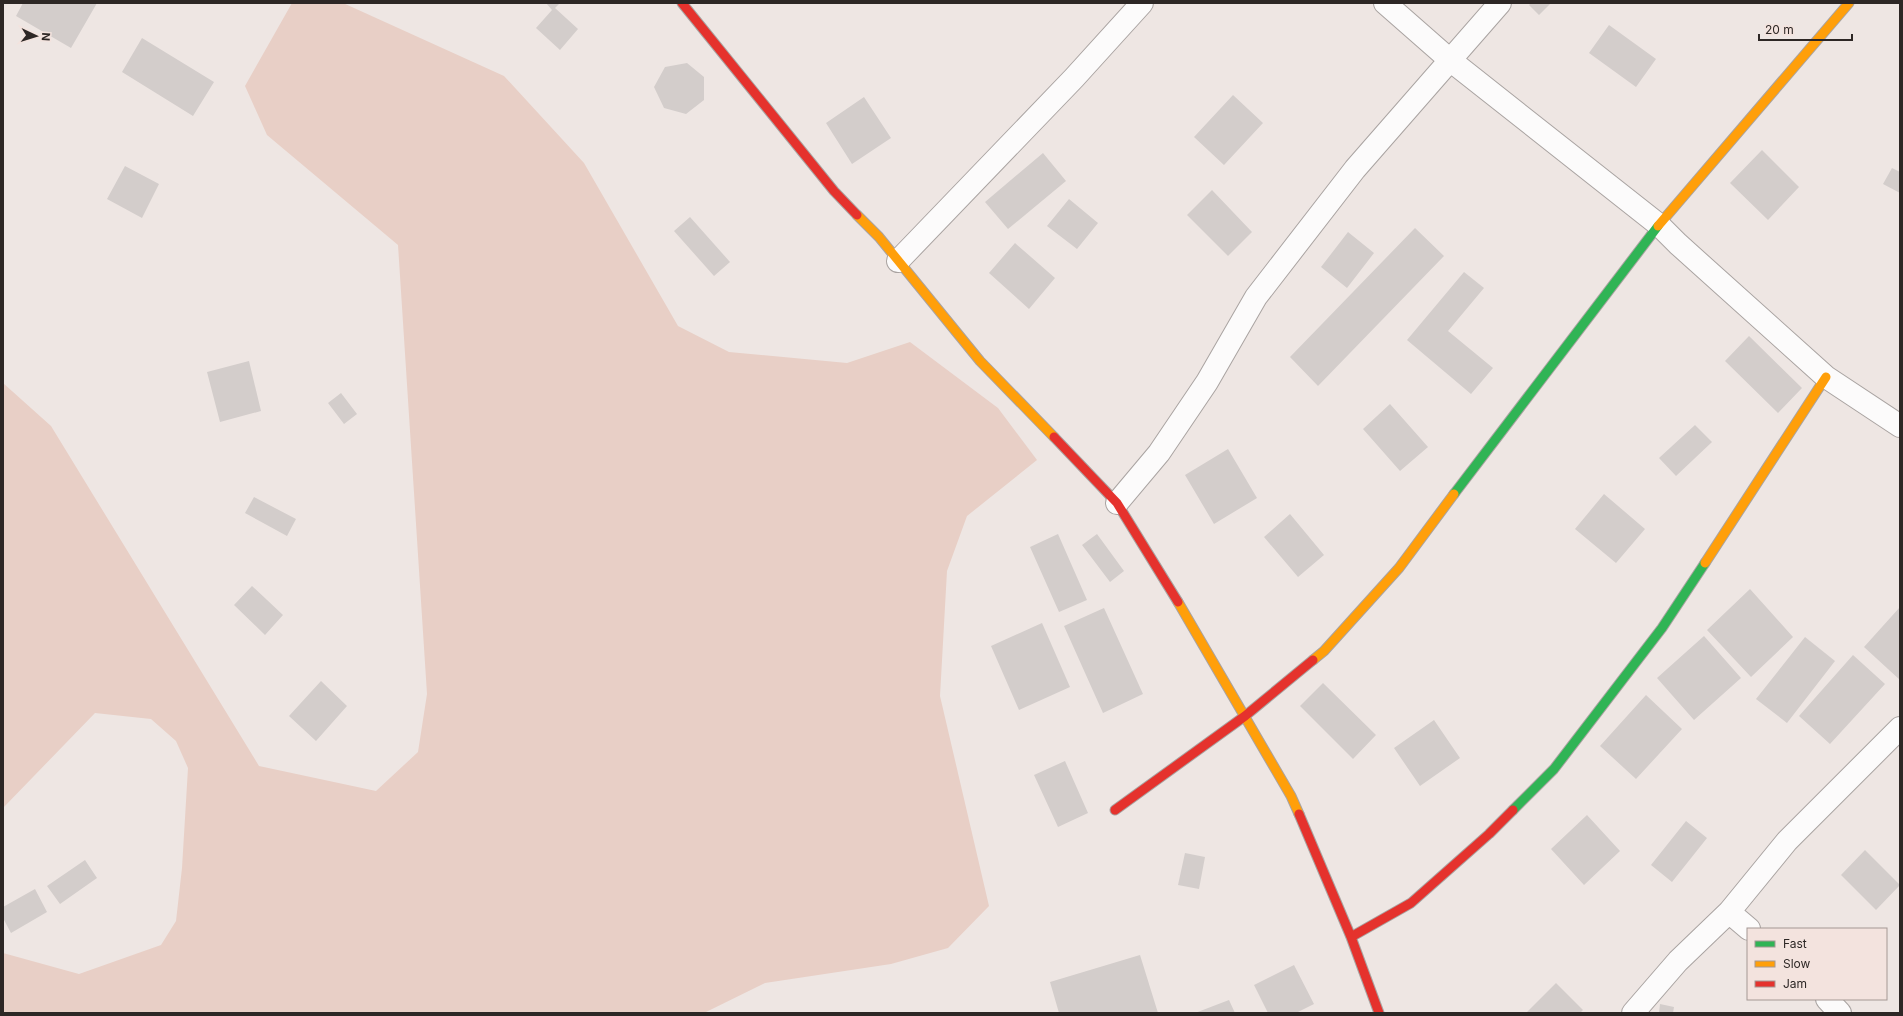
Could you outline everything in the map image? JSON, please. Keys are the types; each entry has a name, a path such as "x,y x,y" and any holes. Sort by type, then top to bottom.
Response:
{"street":[{"path":"682,3 834,190 879,237 980,361 1117,503 1159,570 1291,796 1351,937 1379,1013"},
{"path":"898,261 1074,78 1142,3"},
{"path":"1385,3 1450,60 1658,225 1826,376 1900,426"},
{"path":"1117,503 1159,453 1207,382 1256,297 1355,169 1500,3"},
{"path":"1115,810 1245,716 1324,651 1399,568 1505,425 1658,225 1849,3"},
{"path":"1351,937 1411,904 1489,834 1554,769 1662,628 1826,376"},
{"path":"1633,1013 1678,961 1729,912 1787,841 1900,728"},
{"path":"1729,912 1748,928"},
{"path":"1828,1000 1840,1013"}],"shaded area":[{"path":"292,3 343,3 504,76 584,163 678,326 729,352 847,363 910,342 998,408 1037,460 967,516 947,571 940,696 989,906 948,948 891,964 765,983 704,1013 3,1013 3,953 79,974 161,945 176,921 182,868 188,768 176,741 151,719 95,713 3,808 3,383 51,426 259,766 376,791 418,752 427,694 398,245 267,135 245,86"}],"building":[{"path":"23,3 97,3 71,48 16,16"},
{"path":"546,3 560,3 555,8 578,29 560,50 536,28 552,10"},
{"path":"1531,3 1551,3 1539,15 1529,5"},
{"path":"1609,25 1656,59 1636,87 1589,53"},
{"path":"142,38 214,82 193,116 122,72"},
{"path":"687,63 704,77 704,100 686,114 664,108 654,87 665,67"},
{"path":"1233,95 1263,123 1224,165 1194,137"},
{"path":"864,97 891,138 852,164 826,123"},
{"path":"1762,150 1799,187 1768,220 1730,183"},
{"path":"1043,153 1066,181 1008,229 985,202"},
{"path":"125,166 159,184 142,218 107,199"},
{"path":"1892,168 1900,172 1900,193 1883,184"},
{"path":"1212,190 1252,232 1228,256 1187,215"},
{"path":"1069,199 1098,223 1077,249 1047,226"},
{"path":"690,217 730,262 714,276 674,231"},
{"path":"1415,228 1444,256 1318,386 1290,357"},
{"path":"1348,232 1374,253 1347,288 1321,267"},
{"path":"1015,243 1055,278 1029,309 989,273"},
{"path":"1464,272 1484,288 1448,331 1493,368 1471,394 1407,340"},
{"path":"1749,336 1802,388 1778,413 1725,361"},
{"path":"249,361 261,411 220,422 207,372"},
{"path":"341,393 357,414 344,424 328,403"},
{"path":"1390,404 1428,447 1400,471 1363,429"},
{"path":"1695,425 1712,442 1676,476 1659,458"},
{"path":"1228,449 1257,498 1214,524 1185,475"},
{"path":"1604,494 1645,529 1616,563 1575,529"},
{"path":"254,497 296,519 287,536 245,513"},
{"path":"1290,514 1324,555 1298,577 1264,537"},
{"path":"1058,534 1087,600 1059,612 1030,547"},
{"path":"1097,534 1124,571 1110,582 1082,545"},
{"path":"252,586 283,615 265,635 234,605"},
{"path":"1750,589 1793,637 1751,677 1707,630"},
{"path":"1900,607 1900,680 1864,647"},
{"path":"1104,608 1143,694 1103,713 1064,626"},
{"path":"1042,623 1070,687 1019,710 991,646"},
{"path":"1704,636 1741,678 1694,720 1657,678"},
{"path":"1805,637 1835,661 1787,723 1756,699"},
{"path":"1853,655 1885,684 1830,744 1799,716"},
{"path":"321,681 347,706 316,741 289,716"},
{"path":"1323,683 1376,735 1353,759 1300,706"},
{"path":"1646,695 1682,729 1636,779 1600,746"},
{"path":"1434,720 1460,758 1420,786 1394,748"},
{"path":"1065,761 1088,813 1058,827 1034,775"},
{"path":"1587,815 1620,851 1584,885 1551,849"},
{"path":"1686,821 1707,838 1672,882 1651,865"},
{"path":"1865,850 1900,885 1876,910 1841,875"},
{"path":"1185,853 1205,857 1199,889 1178,885"},
{"path":"85,860 97,878 60,904 47,886"},
{"path":"35,889 47,912 11,933 3,918 3,907"},
{"path":"1140,955 1158,1013 1059,1013 1050,982"},
{"path":"1294,965 1314,1004 1296,1013 1268,1013 1254,985"},
{"path":"1556,983 1583,1010 1580,1013 1526,1013"},
{"path":"1229,1000 1235,1013 1195,1013"},
{"path":"1660,1004 1674,1007 1673,1013 1659,1013"}],"traffic: fast":[{"path":"1454,494 1658,226"},
{"path":"1513,810 1554,769 1662,628 1705,563"}],"traffic: slow":[{"path":"1658,226 1849,3"},
{"path":"857,215 879,237 980,361 1054,437"},
{"path":"1705,563 1826,377"},
{"path":"1313,660 1324,651 1399,568 1454,494"},
{"path":"1178,602 1291,796 1299,814"}],"traffic: jam":[{"path":"682,3 834,191 857,215"},
{"path":"1054,437 1117,503 1178,602"},
{"path":"1115,810 1245,716 1313,660"},
{"path":"1351,937 1411,903 1489,834 1513,810"},
{"path":"1299,814 1351,937 1379,1013"}]}
